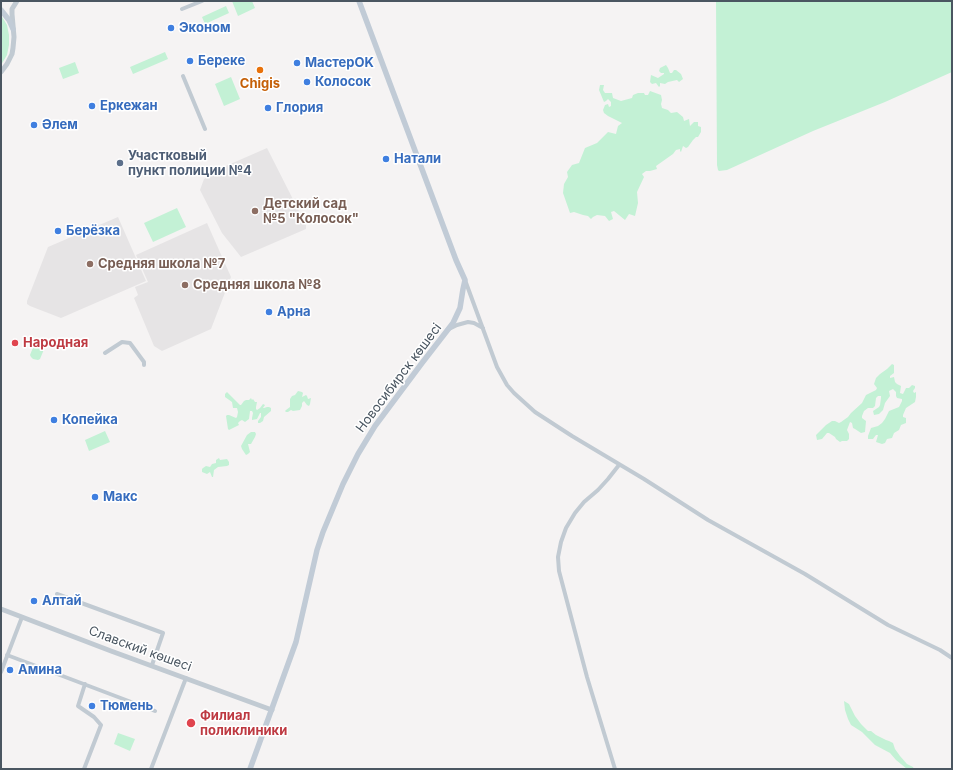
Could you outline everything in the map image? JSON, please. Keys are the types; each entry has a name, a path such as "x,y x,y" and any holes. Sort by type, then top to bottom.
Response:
{"main road":[{"path":"359,1 465,280"},
{"path":"1,10 9,20 12,29"},
{"name":"Новосибирск көшесі","path":"250,769 296,642 322,532 343,484 358,454 376,426 417,369 449,329 457,316 465,280"}],"street":[{"path":"1,72 12,54 14,37 12,29 12,9 17,1"},
{"path":"182,9 202,1"},
{"path":"183,76 205,129"},
{"path":"465,280 497,367 507,385 520,399 544,418 702,516 805,574 888,625 940,650 952,658"},
{"path":"449,329 468,322 474,323 483,328"},
{"path":"105,353 122,342 130,343 144,362 144,365"},
{"path":"615,769 587,677 562,585 558,557 566,528 575,512 598,490 619,465"},
{"path":"56,594 163,633 152,665"},
{"name":"Славский көшесі","path":"1,609 272,710"},
{"path":"1,672 22,617"},
{"path":"8,655 155,711"},
{"path":"151,769 186,678"},
{"path":"84,769 101,725 94,717 78,706 85,684"}],"shaded area":[{"name":"Детский сад №5 \"Колосок\"","path":"267,148 306,225 306,229 241,257 222,233 200,190 204,179 219,169"},
{"name":"Средняя школа №7","path":"118,217 146,281 61,318 27,304 48,247"},
{"name":"Средняя школа №8","path":"207,223 231,277 211,329 162,351 154,346 134,298 138,295 135,287 148,282 136,255"}],"green space":[{"path":"232,1 252,1 255,8 238,16"},
{"path":"716,1 952,1 952,72 885,102 813,131 727,170 719,171 717,165"},
{"path":"226,6 229,13 205,24 202,17"},
{"path":"1,15 7,25 9,45 7,55 1,65"},
{"path":"165,52 168,59 133,74 130,67"},
{"path":"75,62 79,73 63,79 59,68"},
{"path":"666,65 670,73 676,70 681,74 683,79 679,82 677,80 665,84 660,83 659,87 656,83 652,84 650,82 651,75 658,78 664,74 659,71 660,68"},
{"path":"231,77 240,99 224,106 215,84"},
{"path":"600,85 604,85 603,90 605,93 612,93 613,98 621,101 632,98 633,95 638,93 648,95 650,91 661,95 662,108 671,113 677,112 683,117 684,121 689,119 690,126 694,122 698,122 698,126 701,127 701,132 698,137 693,140 688,147 686,148 683,146 681,152 680,149 676,150 673,154 656,166 657,169 646,171 642,174 644,177 637,192 638,203 635,216 629,214 625,220 614,211 611,212 613,219 609,221 605,216 597,215 591,219 588,216 574,212 570,213 563,193 564,184 568,177 567,172 572,165 579,163 585,148 597,143 608,132 616,134 618,126 622,123 604,113 603,110 605,105 608,104 609,107 611,106 611,102 608,99 604,102 599,90"},
{"path":"177,208 186,227 153,242 144,223"},
{"path":"36,340 47,342 40,359 38,360 33,359 30,355"},
{"path":"892,364 894,365 894,373 890,376 890,378 894,377 895,382 901,386 900,393 903,394 906,388 909,388 912,385 915,386 913,391 914,393 916,392 916,397 915,402 906,408 903,415 903,417 906,418 906,423 901,425 899,430 894,433 892,438 887,439 885,443 882,444 876,442 878,435 876,435 873,439 868,439 868,436 871,428 882,423 889,411 899,407 902,399 897,398 896,392 893,389 889,391 890,396 885,403 883,410 879,414 874,415 873,411 879,407 881,396 876,398 875,406 873,408 868,408 864,411 862,418 866,421 865,432 861,433 853,428 852,423 850,422 847,430 849,439 847,441 840,442 829,433 827,433 822,439 817,440 816,435 826,425 832,421 839,423 841,422 862,403 866,395 876,390 877,388 874,384 876,378"},
{"path":"298,391 303,393 302,397 306,395 308,399 311,398 309,406 304,401 300,410 291,410 286,412 285,411 290,407 290,399"},
{"path":"227,392 240,405 244,401 251,398 257,402 257,410 263,404 265,405 263,408 269,407 271,408 271,411 264,417 263,421 258,423 261,413 257,419 252,420 253,413 250,411 249,419 245,422 242,420 240,421 238,423 239,425 229,430 226,416 229,415 236,418 238,412 237,408 233,408 232,402 225,397"},
{"path":"105,431 110,442 89,451 85,440"},
{"path":"251,432 255,432 256,434 251,444 248,444 250,452 246,455 241,446 247,435"},
{"path":"219,458 220,460 227,459 229,465 218,467 214,470 213,477 210,472 207,474 202,472 203,468 206,466 210,467 212,464 216,463 216,460"},
{"path":"844,701 849,704 855,716 868,731 871,731 893,743 900,756 914,769 907,769 890,753 875,745 862,732 851,725 845,710"},
{"path":"118,733 135,739 130,751 114,744"}],"place":[{"name":"Эконом","path":"171,28"},
{"name":"Береке","path":"190,61"},
{"name":"МастерOK","path":"297,63"},
{"name":"Chigis","path":"260,70"},
{"name":"Колосок","path":"307,82"},
{"name":"Еркежан","path":"92,106"},
{"name":"Глория","path":"268,108"},
{"name":"Әлем","path":"34,125"},
{"name":"Натали","path":"386,159"},
{"name":"Участковый пункт полиции №4","path":"120,163"},
{"name":"Детский сад №5 \"Колосок\"","path":"255,211"},
{"name":"Берёзка","path":"58,231"},
{"name":"Средняя школа №7","path":"90,264"},
{"name":"Средняя школа №8","path":"185,285"},
{"name":"Арна","path":"269,312"},
{"name":"Народная","path":"15,343"},
{"name":"Копейка","path":"54,420"},
{"name":"Макс","path":"95,497"},
{"name":"Алтай","path":"34,601"},
{"name":"Амина","path":"10,670"},
{"name":"Тюмень","path":"92,706"},
{"name":"Филиал поликлиники","path":"191,723"}]}
